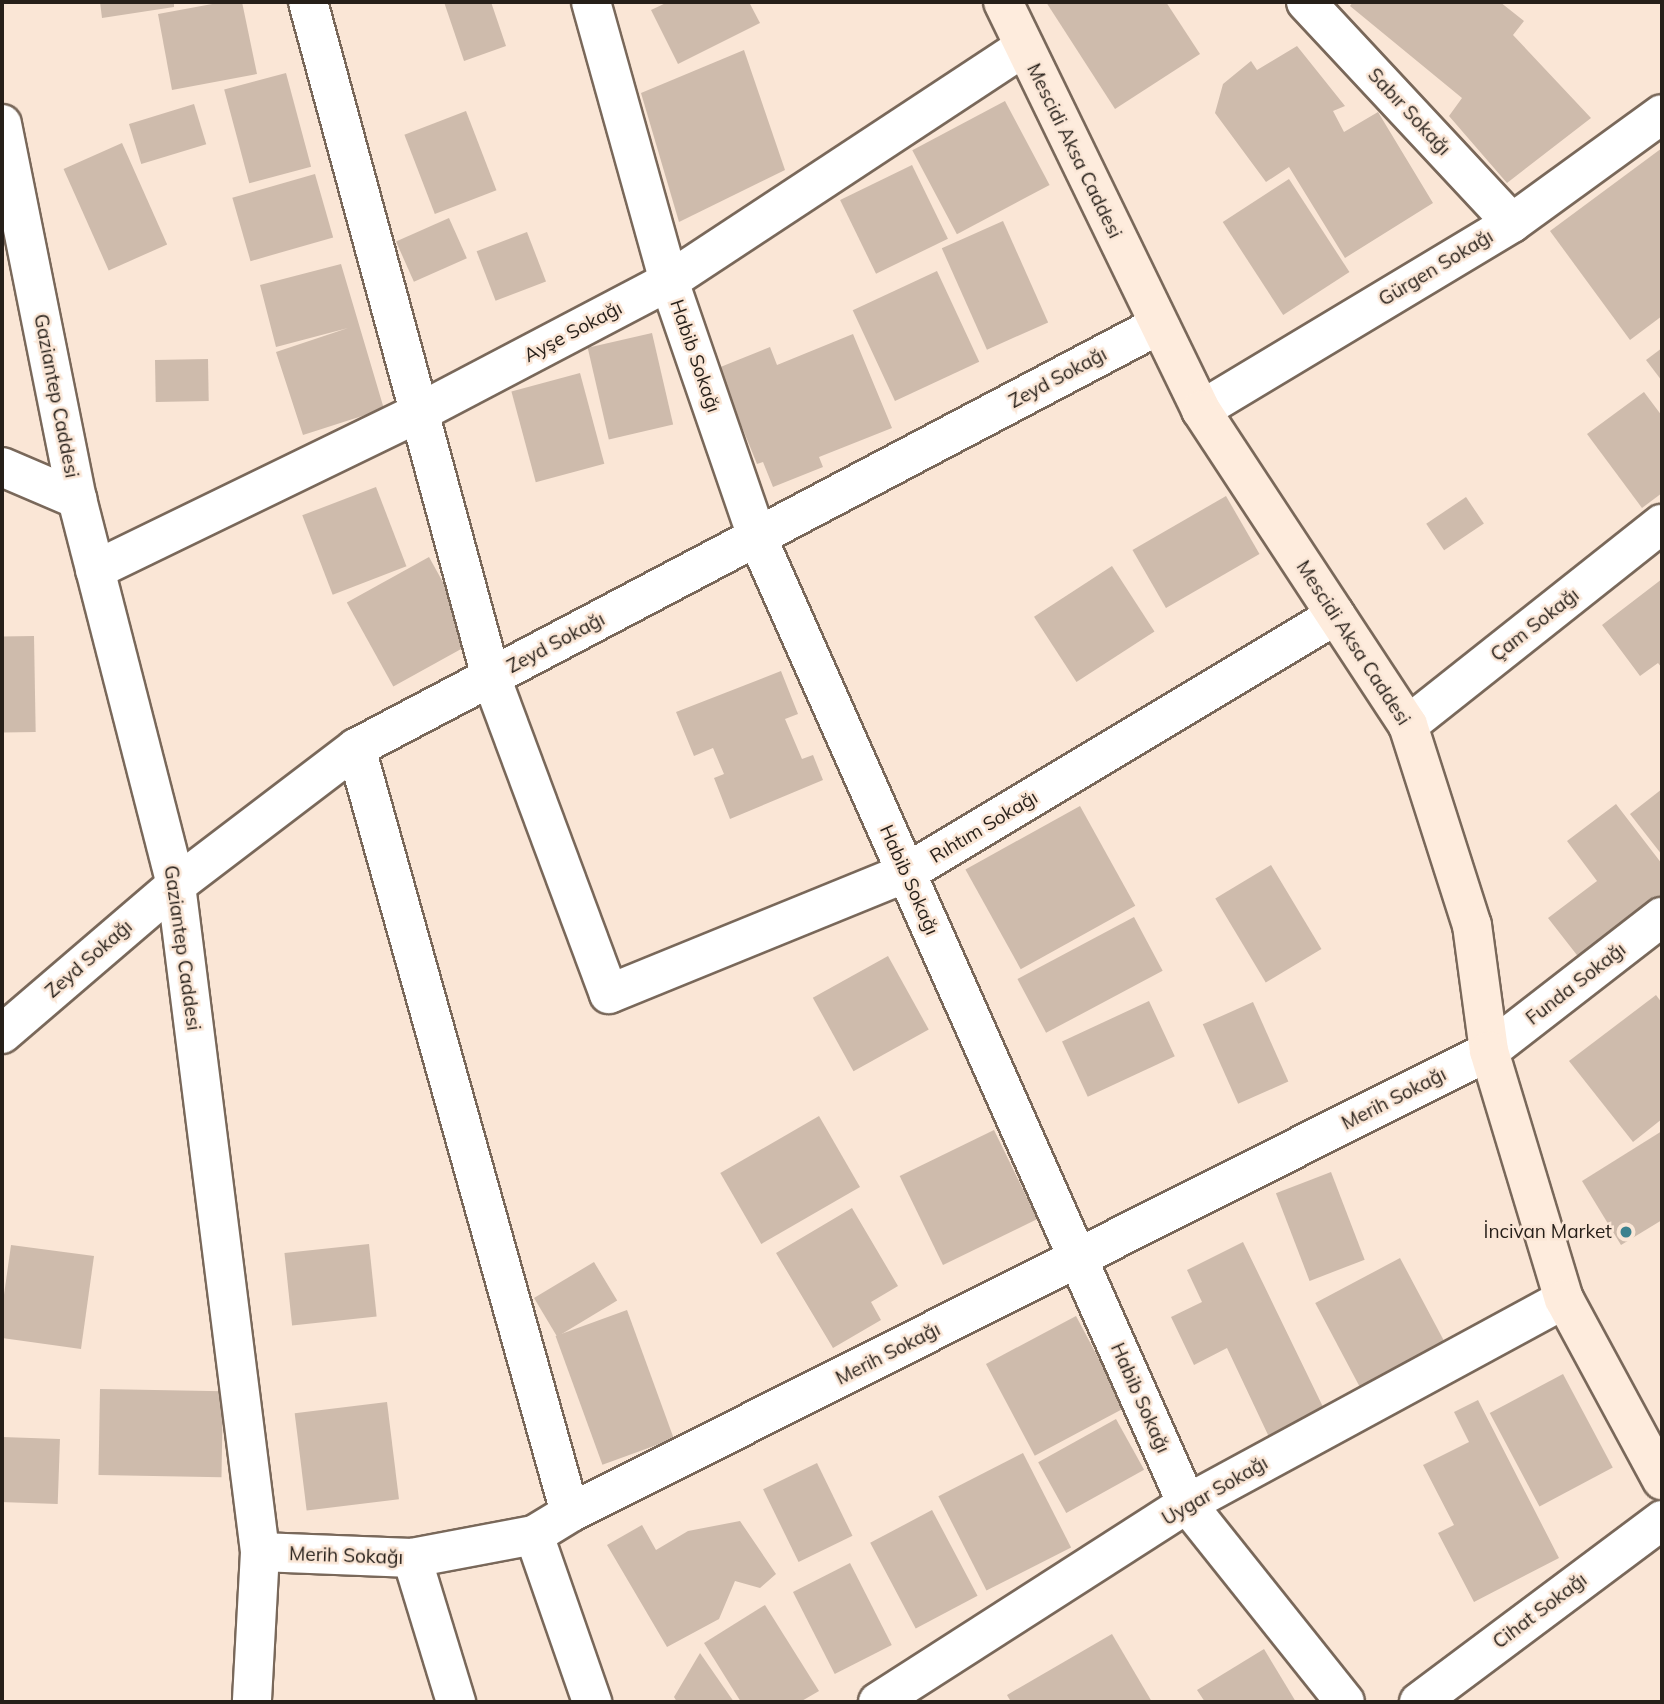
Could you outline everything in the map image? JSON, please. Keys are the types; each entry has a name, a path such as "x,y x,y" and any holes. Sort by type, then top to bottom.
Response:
{"street":[{"path":"308,2 491,677"},
{"name":"Habib Sokağı","path":"591,2 669,281 757,537 906,873 1187,1504 1345,1702"},
{"name":"Mescidi Aksa Caddesi","path":"1003,2 1201,410 1408,725 1472,925 1489,1051 1564,1299 1662,1480"},
{"name":"Sabır Sokağı","path":"1306,2 1512,223"},
{"name":"Ayşe Sokağı","path":"95,570 418,413 669,281 1024,47"},
{"name":"Gürgen Sokağı","path":"1201,410 1512,223 1662,114"},
{"name":"Gaziantep Caddesi","path":"2,124 77,499 176,885 260,1552 252,1702"},
{"name":"Zeyd Sokağı","path":"2,1034 176,885 356,748 1159,325"},
{"path":"2,467 77,499"},
{"name":"Çam Sokağı","path":"1408,725 1662,524"},
{"name":"Rıhtım Sokağı","path":"491,677 610,994 906,873 1336,615"},
{"path":"356,748 569,1513"},
{"name":"Funda Sokağı","path":"1489,1051 1662,917"},
{"name":"Merih Sokağı","path":"260,1552 412,1558 534,1535 569,1513 1489,1051"},
{"name":"Uygar Sokağı","path":"878,1702 1187,1504 1564,1299"},
{"name":"Cihat Sokağı","path":"1419,1702 1662,1520"},
{"path":"534,1535 592,1702"},
{"path":"412,1558 456,1702"}],"building":[{"path":"100,2 174,2 174,7 102,18"},
{"path":"223,2 242,2 257,74 172,90 158,14"},
{"path":"444,2 491,2 506,46 464,61"},
{"path":"668,2 749,2 760,23 678,64 651,10"},
{"path":"1046,2 1166,2 1200,54 1115,109"},
{"path":"1353,2 1500,2 1524,21 1513,35 1591,118 1507,183 1449,116 1462,98 1350,6"},
{"path":"1297,46 1345,106 1333,111 1344,132 1378,112 1433,203 1345,258 1289,167 1266,182 1215,113 1223,84 1251,61 1257,70"},
{"path":"744,50 785,170 679,222 641,93"},
{"path":"286,73 311,167 249,183 224,90"},
{"path":"1005,101 1050,185 957,234 912,150"},
{"path":"194,104 206,144 141,164 129,124"},
{"path":"466,111 496,190 435,214 404,135"},
{"path":"122,143 167,244 109,270 64,169"},
{"path":"1662,148 1662,316 1630,340 1550,231"},
{"path":"912,165 948,239 876,274 840,200"},
{"path":"315,174 333,237 251,261 232,198"},
{"path":"1289,179 1349,272 1283,315 1223,222"},
{"path":"449,218 467,258 414,282 396,242"},
{"path":"1003,221 1048,322 987,350 942,248"},
{"path":"527,232 546,281 496,301 477,251"},
{"path":"341,264 384,409 303,435 276,352 348,328 276,347 260,285"},
{"path":"937,271 979,362 895,401 853,310"},
{"path":"652,333 673,425 609,439 588,348"},
{"path":"853,334 892,428 819,457 823,467 773,487 763,462 757,464 718,368 770,347 777,365"},
{"path":"1662,348 1662,381 1646,360"},
{"path":"208,359 209,401 156,402 155,360"},
{"path":"580,373 604,464 536,482 511,391"},
{"path":"1644,392 1662,416 1662,493 1642,508 1587,434"},
{"path":"376,487 406,566 333,595 302,515"},
{"path":"1226,496 1260,554 1166,608 1132,550"},
{"path":"1466,497 1484,524 1444,550 1426,524"},
{"path":"429,557 476,641 393,687 347,603"},
{"path":"1112,566 1154,631 1076,682 1034,617"},
{"path":"1662,579 1662,668 1658,663 1640,676 1602,625"},
{"path":"34,636 36,732 4,733 2,637"},
{"path":"781,671 798,714 785,719 802,759 813,755 823,780 730,819 714,778 724,774 713,748 694,756 676,712"},
{"path":"1662,789 1662,855 1630,814"},
{"path":"1616,804 1662,864 1662,896 1580,959 1548,918 1597,881 1567,841"},
{"path":"1080,806 1135,906 1021,969 965,870"},
{"path":"1271,865 1321,949 1266,982 1215,898"},
{"path":"1134,917 1163,971 1046,1033 1017,979"},
{"path":"888,956 929,1029 854,1071 813,998"},
{"path":"1656,995 1662,1003 1662,1119 1633,1142 1569,1061"},
{"path":"1149,1001 1175,1056 1088,1097 1062,1042"},
{"path":"1253,1002 1288,1081 1238,1104 1203,1024"},
{"path":"819,1116 860,1187 761,1244 720,1173"},
{"path":"994,1130 1037,1219 943,1265 900,1176"},
{"path":"1662,1131 1662,1220 1621,1245 1582,1181"},
{"path":"1331,1172 1365,1260 1310,1281 1276,1193"},
{"path":"852,1208 898,1286 871,1302 881,1320 833,1348 776,1253"},
{"path":"1243,1242 1325,1411 1269,1437 1227,1348 1194,1365 1171,1317 1202,1302 1187,1270"},
{"path":"369,1244 377,1317 292,1325 284,1253"},
{"path":"11,1245 94,1256 81,1349 2,1338 2,1309"},
{"path":"1400,1258 1445,1342 1360,1387 1315,1303"},
{"path":"594,1262 617,1301 557,1337 534,1298"},
{"path":"627,1310 674,1439 602,1465 556,1336"},
{"path":"1076,1316 1125,1408 1035,1456 986,1364"},
{"path":"1563,1374 1613,1468 1539,1507 1490,1413"},
{"path":"100,1389 223,1391 221,1477 98,1475"},
{"path":"1478,1400 1559,1558 1474,1602 1438,1533 1454,1525 1423,1465 1469,1442 1454,1412"},
{"path":"387,1402 399,1499 307,1511 295,1413"},
{"path":"1116,1419 1144,1470 1066,1513 1038,1462"},
{"path":"2,1437 60,1439 58,1504 2,1502"},
{"path":"1023,1453 1071,1547 986,1591 938,1496"},
{"path":"817,1463 853,1536 799,1562 763,1489"},
{"path":"932,1510 978,1596 916,1629 870,1543"},
{"path":"740,1521 776,1574 760,1588 735,1581 719,1619 667,1647 607,1545 642,1525 656,1550 688,1531"},
{"path":"850,1563 892,1645 835,1674 793,1592"},
{"path":"765,1605 819,1691 800,1702 741,1702 704,1643"},
{"path":"1112,1634 1152,1702 1011,1702 1007,1695"},
{"path":"1264,1649 1296,1702 1205,1702 1197,1690"},
{"path":"700,1653 734,1702 677,1702 674,1697"}],"place":[{"name":"İncivan Market","path":"1626,1232"}]}
